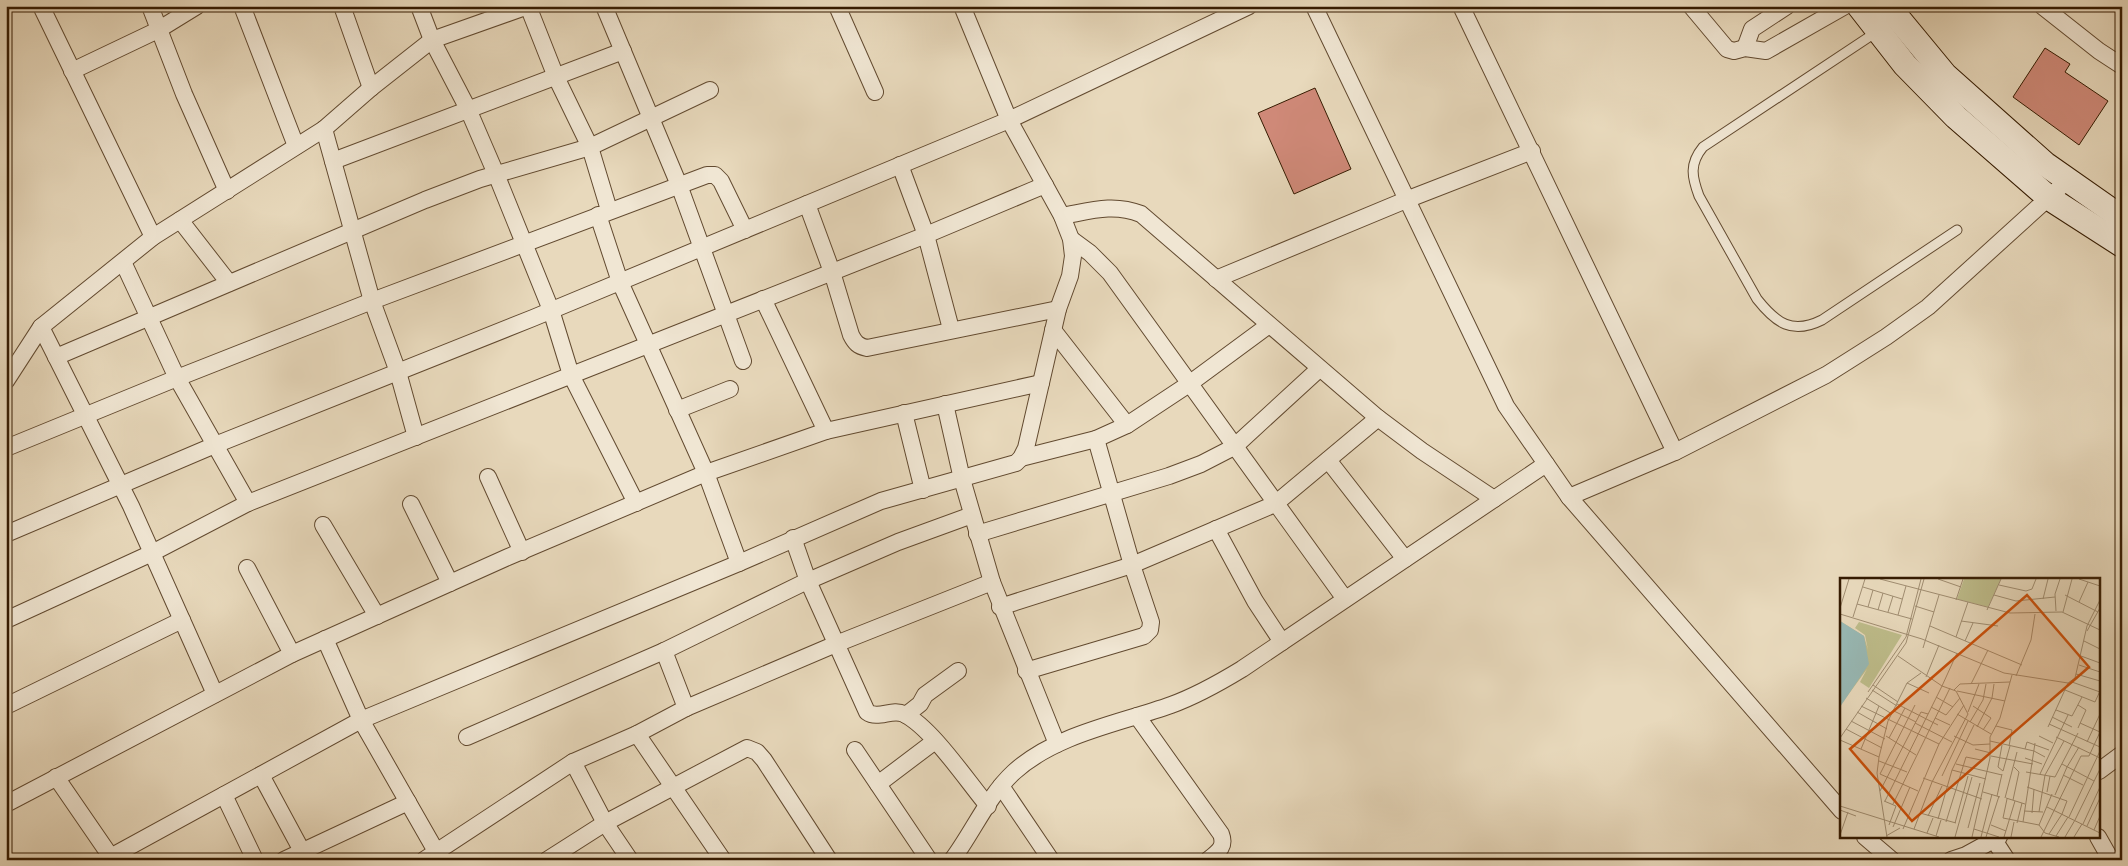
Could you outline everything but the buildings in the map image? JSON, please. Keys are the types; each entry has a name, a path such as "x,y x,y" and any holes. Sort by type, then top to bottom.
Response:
{"main road":[{"path":"1859,6 1905,65 1931,94 2049,198 2122,245"},
{"path":"1888,6 1946,75 2045,164 2122,218"}],"street":[{"path":"41,6 153,236"},
{"path":"150,6 158,30 227,191"},
{"path":"72,71 158,30 197,6"},
{"path":"242,6 296,146"},
{"path":"342,6 371,88"},
{"path":"419,6 432,40 468,109 496,174 551,310 571,375 636,503"},
{"path":"6,381 41,327 153,236 324,130 371,88 432,40 500,11 528,6 556,77 590,147 620,282 706,474 738,563"},
{"path":"604,6 678,185 743,361"},
{"path":"837,6 875,92"},
{"path":"962,6 1008,120 1062,216 1071,239 1073,256 1070,276 1058,309 1026,448 1021,458"},
{"path":"6,534 215,445 620,282 1008,120 1249,6"},
{"path":"1314,6 1506,406 1570,497 1840,808"},
{"path":"1461,6 1675,452"},
{"path":"1691,6 1727,49 1734,51 1745,48 1766,51 1846,6"},
{"path":"1745,48 1752,29 1787,6"},
{"path":"2042,6 2099,51 2122,66"},
{"path":"333,161 623,51"},
{"path":"56,357 425,200 496,174 590,147 710,90"},
{"path":"324,130 372,301 398,372 416,437"},
{"path":"1216,279 1406,200 1532,151"},
{"path":"900,165 926,235 951,330"},
{"path":"6,448 372,301 707,175 715,175 721,180 745,230"},
{"path":"1570,497 1675,452 1826,375 1886,337 1928,307 2067,181"},
{"path":"6,620 152,552 248,503 926,235 1045,185"},
{"path":"807,204 832,272 851,335 860,346 867,348 1058,309"},
{"path":"1062,216 1110,208 1126,208 1141,214 1378,418 1422,451 1494,499"},
{"path":"180,220 229,283"},
{"path":"1071,239 1090,253 1110,273 1345,599"},
{"path":"123,262 177,378 248,503"},
{"path":"763,299 826,431"},
{"path":"56,778 108,858 361,720 738,563 881,501 1011,465 1021,458 1096,439 1127,425 1189,384 1269,325"},
{"path":"41,327 152,552 215,694"},
{"path":"1053,330 1127,425"},
{"path":"977,534 1169,476 1201,464 1234,447 1320,369"},
{"path":"6,804 292,654 522,552 706,474 826,431 1041,383"},
{"path":"677,410 730,389"},
{"path":"945,404 962,479 1000,607 1057,744"},
{"path":"904,414 923,490"},
{"path":"1000,607 1132,565 1276,504 1378,418"},
{"path":"1026,671 1148,634 1151,627 1096,439"},
{"path":"1328,460 1405,559"},
{"path":"952,860 1001,786 1029,760 1057,744 1176,703 1205,691 1242,669 1546,464"},
{"path":"488,477 522,552"},
{"path":"410,504 450,584"},
{"path":"467,737 664,651 808,581 898,542 972,514"},
{"path":"322,524 377,616"},
{"path":"1216,529 1255,602 1282,642"},
{"path":"793,538 808,581 867,712 876,715 899,712 906,715 935,741 988,806"},
{"path":"247,568 292,654"},
{"path":"325,639 361,720 408,802 434,857 572,762 637,734 686,708 836,644 992,582"},
{"path":"6,706 182,620"},
{"path":"664,651 686,708"},
{"path":"906,715 920,704 925,695 958,671"},
{"path":"1137,716 1221,834 1224,841 1222,847 1208,860"},
{"path":"637,734 723,860"},
{"path":"878,784 935,741"},
{"path":"547,860 605,823 673,788 740,750 747,748 752,749 764,760 828,860"},
{"path":"855,750 929,860"},
{"path":"2100,770 2122,754"},
{"path":"572,762 605,823 630,860"},
{"path":"261,774 302,851"},
{"path":"1001,786 1051,860"},
{"path":"224,795 255,860"},
{"path":"284,860 408,802"},
{"path":"1866,838 1882,858"},
{"path":"1951,860 1966,855 1997,838 2008,860"},
{"path":"2099,838 2111,860"}],"lane":[{"path":"1878,31 1703,147 1694,160 1692,169 1693,180 1699,196 1757,299 1766,310 1781,322 1794,327 1808,327 1822,320 1957,230"}]}
